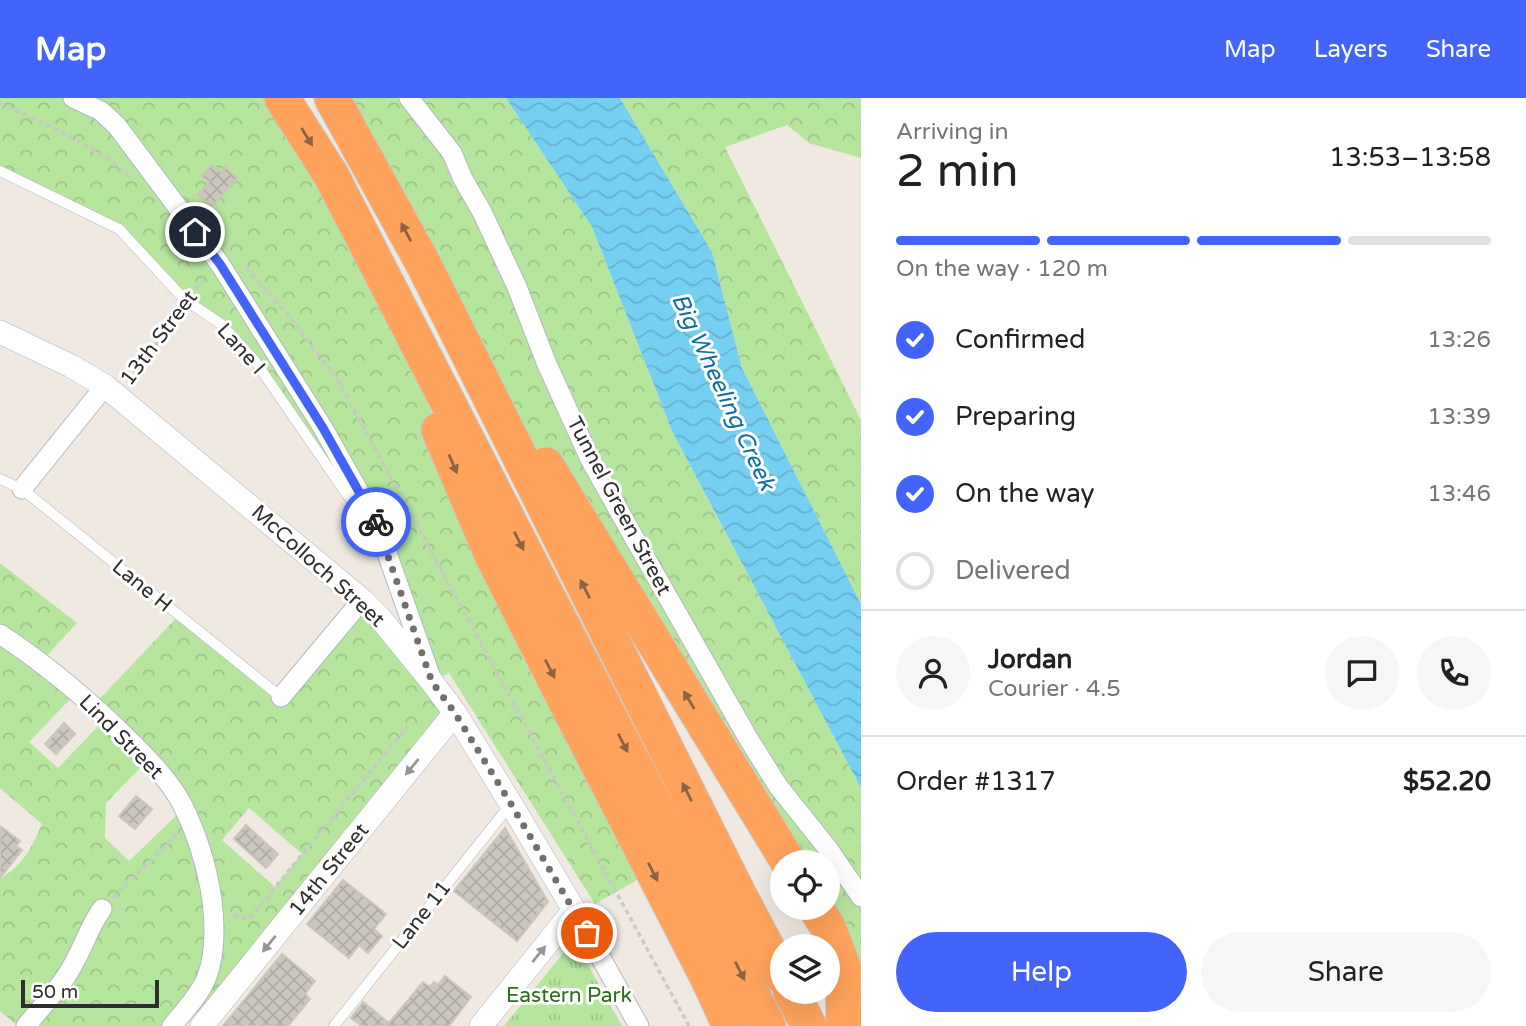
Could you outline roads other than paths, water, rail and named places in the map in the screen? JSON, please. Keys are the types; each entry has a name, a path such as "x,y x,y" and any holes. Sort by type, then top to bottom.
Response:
{"highway":[{"path":"282,98 331,175 726,906 770,961"},
{"path":"332,98 424,265 781,850"},
{"path":"331,175 492,555 730,1026"},
{"path":"424,265 726,906 768,1026"},
{"path":"823,920 844,967 844,1026"},
{"path":"797,1004 809,1026"}],"street":[{"path":"73,98 101,111 117,126 220,264 323,428 376,522 432,682"},
{"name":"Tunnel Green Street","path":"409,98 452,153 517,287 546,362 590,459 637,543 778,786 829,850 861,897"},
{"name":"McColloch Street","path":"0,332 71,366 110,390 362,600 388,628 455,713 574,910 639,1026"},
{"name":"13th Street","path":"22,489 110,390"},
{"path":"281,697 362,600"},
{"name":"Lind Street","path":"0,634 107,718 148,759 181,802 199,844 209,882 214,935 212,961 207,976 199,992 172,1026"},
{"name":"14th Street","path":"202,1026 455,713"},
{"path":"26,1026 64,979 76,960 92,923 102,909"},
{"path":"481,1026 574,910"}],"lane":[{"name":"Lane I","path":"0,171 119,229 186,300 221,324 256,361 348,496 376,522"},
{"name":"Lane H","path":"0,479 22,489 281,697"},
{"name":"Lane 11","path":"334,1026 511,804"}],"water":[{"name":"Big Wheeling Creek","path":"506,98 620,98 712,252 742,368 861,604 861,788 672,431 592,227"}],"park label":[{"name":"Eastern Park","path":"569,995"}]}
